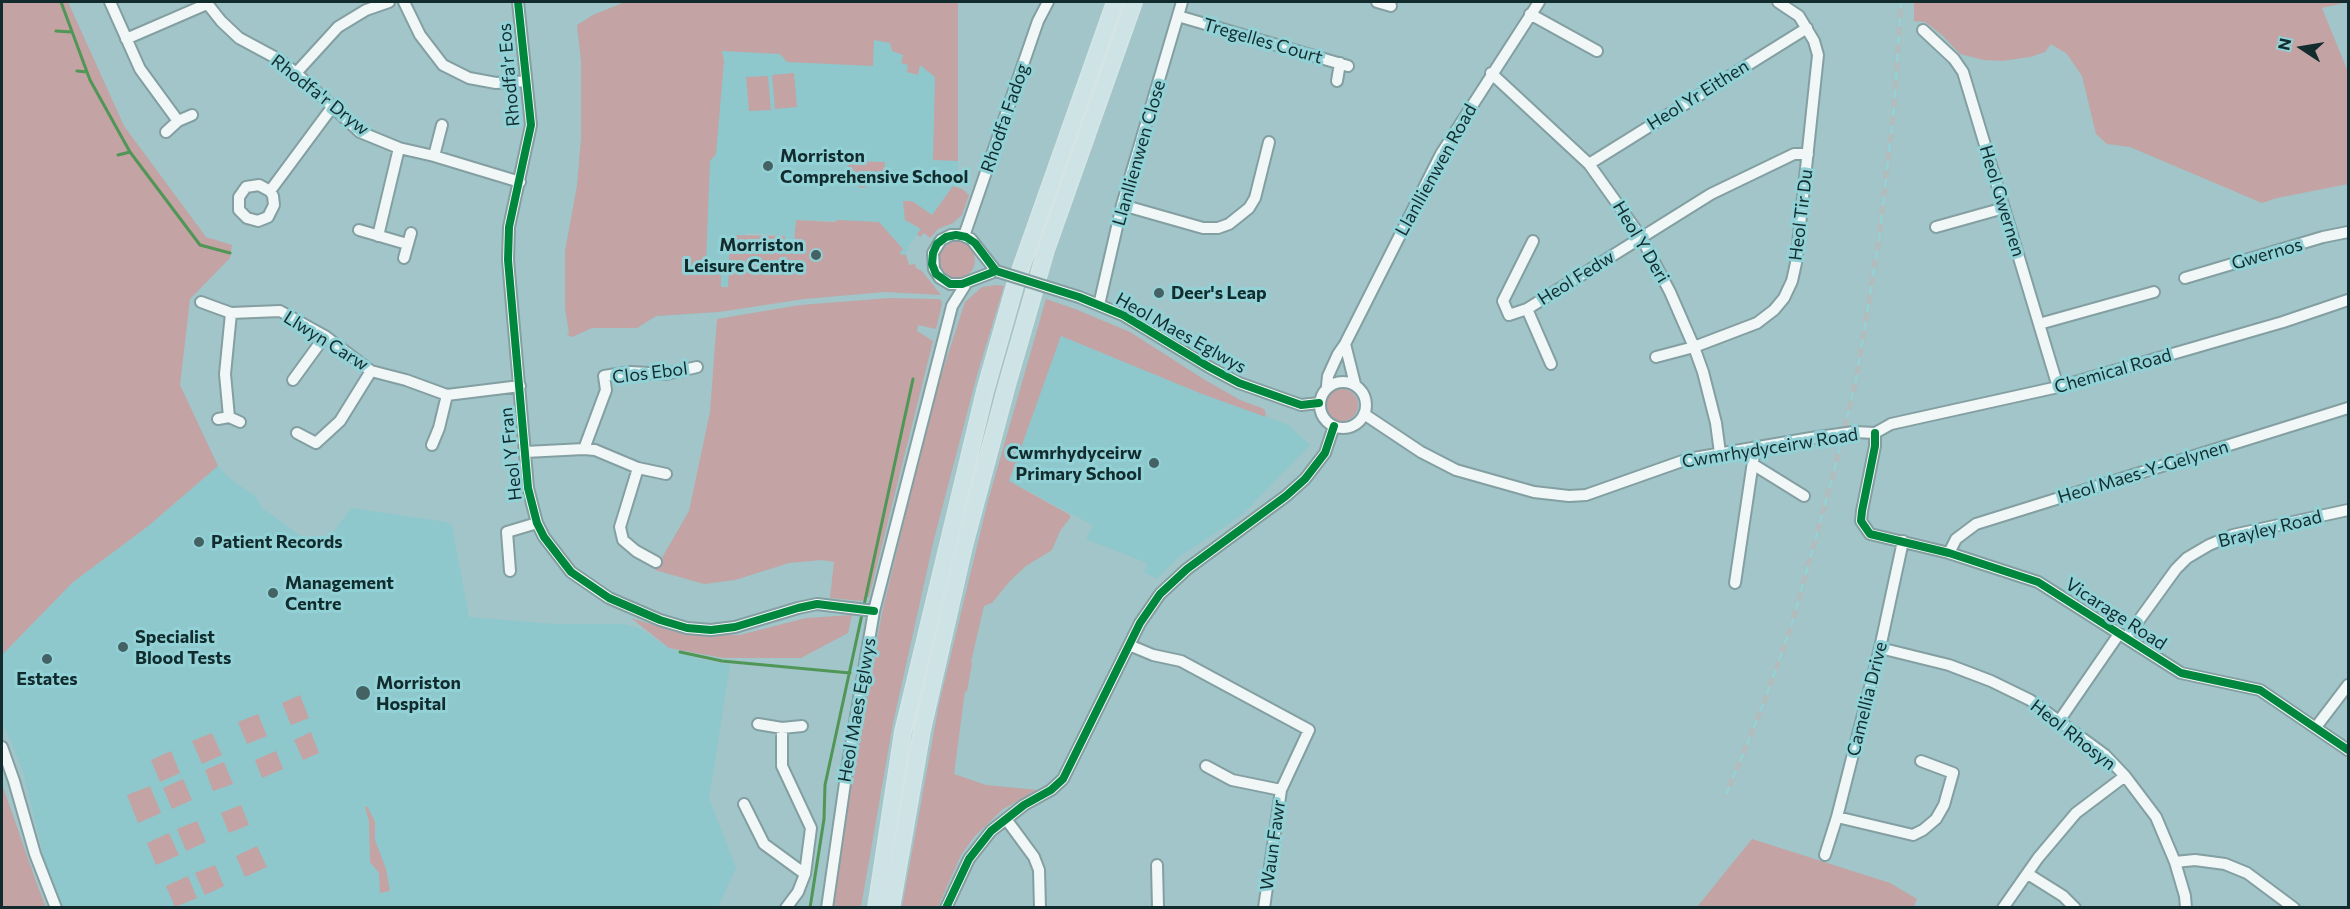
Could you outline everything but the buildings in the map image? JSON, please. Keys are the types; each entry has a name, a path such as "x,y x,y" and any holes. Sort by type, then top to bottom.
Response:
{"highway":[{"path":"876,908 903,732 985,391 1017,282 1115,2"},
{"path":"891,908 922,730 964,546 1046,250 1134,2"}],"street":[{"path":"111,2 140,69 178,121"},
{"path":"296,73 338,27 366,10 389,2"},
{"path":"404,2 420,35 443,65 469,78 496,83 526,81"},
{"name":"Rhodfa'r Eos","path":"518,2 531,125 520,182"},
{"name":"Rhodfa Fadog","path":"964,236 1038,21 1048,2"},
{"name":"Llanllienwen Close","path":"1100,305 1122,205 1182,2"},
{"name":"Llanllienwen Road","path":"1327,387 1328,376 1338,354 1441,154 1491,73 1539,2"},
{"name":"Heol Tir Du","path":"1656,357 1694,347 1757,323 1784,298 1792,281 1796,262 1818,55 1807,28 1799,16 1778,2"},
{"path":"126,39 206,3"},
{"name":"Rhodfa'r Dryw","path":"206,3 239,38 278,59 360,132 399,148 520,182"},
{"path":"1530,14 1597,51"},
{"name":"Tregelles Court","path":"1178,16 1344,64 1337,81"},
{"name":"Heol Yr Eithen","path":"1590,164 1807,28"},
{"name":"Heol Gwernen","path":"1923,30 1954,59 1964,72 2058,387"},
{"name":"Heol Y Deri","path":"1491,73 1590,164 1641,237 1670,292 1694,347 1716,423 1720,453"},
{"path":"270,191 333,106"},
{"path":"166,132 178,121 192,115"},
{"path":"434,156 442,125"},
{"path":"1122,205 1203,228 1218,228 1229,224 1249,208 1255,198 1268,142"},
{"path":"378,236 399,148"},
{"name":"Heol Fedw","path":"1533,241 1503,301 1509,315 1527,309 1712,194 1794,154 1808,154"},
{"name":"Heol Y Fran","path":"520,182 508,227 508,249 528,488 537,523 544,537 571,572 629,608 687,628 711,630 735,627 817,604 874,611"},
{"path":"1936,227 2004,208"},
{"path":"359,230 407,244"},
{"name":"Gwernos","path":"2186,278 2323,237 2349,232"},
{"path":"404,258 411,233"},
{"path":"945,282 956,284 996,271 980,253 975,243 964,236 946,237 933,253 934,269 945,282 952,306"},
{"name":"Heol Maes Eglwys","path":"827,908 847,770 874,611 952,306 981,264 980,253"},
{"name":"Heol Maes Eglwys","path":"996,271 1079,297 1123,315 1239,383 1294,403 1319,403"},
{"path":"2039,324 2154,292"},
{"name":"Chemical Road","path":"1875,433 1891,424 2058,387 2283,322 2349,300"},
{"name":"Llwyn Carw","path":"201,302 231,313 280,311 325,336 372,370 447,395 520,386"},
{"path":"1527,309 1551,364"},
{"path":"231,313 223,418 240,422"},
{"path":"293,380 325,336"},
{"path":"1345,344 1355,384"},
{"name":"Clos Ebol","path":"584,449 606,390 604,376 630,372 666,374 697,367"},
{"path":"297,433 316,443 340,421 372,370"},
{"path":"1345,381 1355,384 1363,392 1366,403 1364,414 1359,422 1352,427 1343,428 1334,426 1323,417 1319,403 1321,394 1327,387 1335,382 1345,381"},
{"path":"432,445 439,428 447,395"},
{"name":"Heol Maes-Y-Gelynen","path":"1949,553 1956,539 1976,524 2349,408"},
{"name":"Cwmrhydyceirw Road","path":"1364,414 1421,452 1456,470 1551,495 1586,495 1688,459 1854,432 1875,433"},
{"path":"946,908 969,859 991,831 1024,805 1051,790 1063,779 1129,645 1148,609 1160,594 1187,569 1286,496 1305,479 1326,453 1334,426"},
{"name":"Vicarage Road","path":"1875,433 1875,446 1861,521 1870,534 1949,553 2038,582 2181,673 2260,690 2349,750"},
{"path":"1735,583 1755,448"},
{"path":"525,452 584,449 610,455 638,468 666,474"},
{"path":"1754,465 1804,496"},
{"path":"638,468 620,527 623,540 636,551 656,562"},
{"name":"Brayley Road","path":"2059,721 2122,636 2187,558 2209,545 2234,535 2349,510"},
{"name":"Heol Y Fran","path":"510,571 507,532 537,523"},
{"name":"Camellia Drive","path":"1825,855 1837,817 1880,648 1903,541"},
{"path":"1129,645 1153,656 1181,661 1309,730 1281,790"},
{"name":"Heol Rhosyn","path":"1880,648 1949,665 1991,681 2030,700 2105,755 2125,776 2156,817 2175,862 2185,896 2186,908"},
{"path":"2316,727 2349,685"},
{"path":"758,724 782,728 802,726"},
{"path":"782,728 782,766 811,828 805,874 798,892 786,908"},
{"path":"2,747 35,854 56,908"},
{"path":"1837,817 1913,835 1923,830 1935,819 1944,805 1953,773 1921,762"},
{"name":"Waun Fawr","path":"1206,766 1232,780 1281,790 1264,908"},
{"path":"2003,908 2076,813 2125,776"},
{"path":"744,804 764,844 805,874"},
{"path":"1006,819 1034,857 1039,870 1040,908"},
{"path":"2175,862 2195,860 2225,864 2247,873 2294,908"},
{"path":"1157,865 1158,908"},
{"path":"2028,874 2063,896 2074,908"}],"shaded area":[{"path":"2,2 68,2 124,126 206,237 232,245 230,258 190,299 180,385 218,466 147,527 73,582 2,655"},
{"name":"Morriston Comprehensive School","path":"625,2 958,2 958,171 952,189 908,247 906,255 899,253 903,249 878,222 796,220 795,243 785,243 784,235 746,233 746,236 730,235 728,288 720,288 719,312 656,316 637,328 592,328 572,337 567,335 569,333 565,308 565,251 577,186 581,139 581,61 577,25 593,15"},
{"name":"Morriston Comprehensive School","path":"625,2 958,2 958,161 933,160 935,77 920,65 918,75 907,72 908,65 901,63 903,55 892,51 890,43 874,40 873,66 787,62 780,54 722,51 724,61 716,154 710,161 706,264 721,265 721,287 728,287 730,235 785,236 785,243 794,243 796,220 835,222 837,220 879,222 903,249 899,254 906,255 909,265 915,264 916,268 922,271 941,295 885,292 804,299 719,312 656,316 637,328 592,328 572,337 567,335 569,333 565,308 565,251 577,186 581,139 581,61 577,25 593,15"},
{"path":"1914,2 2348,2 2322,8 2348,72 2348,184 2262,203 2130,147 2107,144 2096,134 2082,76 2067,54 2051,44 2045,52 2030,57 2002,61 1984,60 1960,54 1942,35 1925,22 1914,21"},
{"path":"794,73 797,107 775,109 772,75"},
{"path":"768,76 771,110 749,111 746,77"},
{"path":"845,161 885,162 884,170 864,188 859,187"},
{"path":"953,186 969,195 962,215 953,223 938,229 930,238 924,233 920,237 917,234 921,229 905,220 903,201 912,201 932,215"},
{"path":"957,242 970,247 975,260 970,273 957,278 944,273 939,260 944,247"},
{"path":"1004,286 977,375 934,539 893,723 861,907 834,908 843,825 882,613 933,401 965,302 982,287"},
{"path":"890,298 937,299 941,300 942,304 936,329 918,325 917,331 933,341 869,597 861,601 830,598 834,562 822,560 789,563 735,580 704,584 655,570 689,511 710,412 717,319 800,305"},
{"path":"1046,299 1130,332 1205,380 1242,401 1262,408 1265,410 1266,417 1202,394 1061,336 1009,481 1070,515 1070,518 1060,531 1052,550 1026,566 992,603 984,606 971,662 967,692 965,691 954,774 986,785 1038,790 1003,809 974,837 961,855 938,907 902,907 939,704 988,501"},
{"name":"Cwmrhydyceirw Primary School","path":"1061,335 1202,394 1287,424 1310,445 1243,514 1176,559 1157,579 1144,572 1147,563 1086,539 1093,525 1009,481"},
{"path":"1342,389 1354,393 1358,405 1354,417 1342,421 1330,417 1326,405 1330,393"},
{"name":"Morriston Hospital","path":"218,466 229,478 256,497 261,507 320,550 351,508 446,522 452,526 469,617 555,624 623,624 639,628 669,648 699,659 730,665 709,798 736,868 718,907 63,907 49,880 23,771 2,721 2,655 73,582 147,527"},
{"path":"852,615 848,633 801,658 723,658 669,648 631,618 686,635 740,635 806,618"},
{"path":"300,695 309,718 291,725 282,703"},
{"path":"258,714 267,736 247,744 238,722"},
{"path":"311,732 319,753 303,760 294,740"},
{"path":"212,733 222,755 202,764 192,741"},
{"path":"171,751 180,773 160,782 151,760"},
{"path":"276,751 283,769 262,778 255,760"},
{"path":"224,762 233,784 213,791 205,770"},
{"path":"183,779 192,800 172,809 163,788"},
{"path":"2,784 38,887 46,907 2,907"},
{"path":"150,786 161,813 138,823 127,795"},
{"path":"241,805 249,825 229,833 221,813"},
{"path":"367,806 375,822 375,840 386,869 390,891 380,893 379,873 370,862 369,821 365,807"},
{"path":"197,821 206,842 186,851 177,829"},
{"path":"169,833 179,855 156,865 147,843"},
{"path":"1752,839 1890,883 1917,899 1913,908 1697,907"},
{"path":"257,846 267,867 245,877 236,856"},
{"path":"215,865 224,886 205,895 195,873"},
{"path":"188,876 197,898 175,907 166,886"}],"waterway":[{"path":"61,2 90,80 130,152 200,245 230,253"},
{"path":"56,31 72,32"},
{"path":"77,71 87,72"},
{"path":"118,155 130,152"},
{"path":"810,908 824,819 825,785 913,379"},
{"path":"680,652 722,661 850,673"}],"railway":[{"path":"1726,795 1763,705 1792,624 1833,475 1856,380 1879,239 1894,108 1901,2"}],"cycle path":[{"path":"518,2 531,125 509,227 508,260 528,488 537,523 544,537 571,572 609,598 660,620 687,628 711,630 735,627 817,604 874,611"},
{"path":"996,271 962,284 950,284 936,274 932,264 933,253 937,244 946,237 956,235 966,237 975,243 996,271 1079,297 1123,315 1239,383 1301,405 1319,403"},
{"path":"946,908 969,859 991,831 1024,805 1051,790 1063,779 1140,623 1160,594 1187,569 1286,496 1305,479 1325,453 1334,426"},
{"path":"1875,433 1875,446 1861,521 1870,534 1949,553 2038,582 2181,673 2260,690 2348,750"}],"place":[{"name":"Morriston Comprehensive School","path":"768,166"},
{"name":"Morriston Leisure Centre","path":"816,255"},
{"name":"Deer's Leap","path":"1159,293"},
{"name":"Cwmrhydyceirw Primary School","path":"1154,463"},
{"name":"Patient Records","path":"199,542"},
{"name":"Management Centre","path":"273,593"},
{"name":"Specialist Blood Tests","path":"123,647"},
{"name":"Estates","path":"47,659"},
{"name":"Morriston Hospital","path":"363,693"}]}
